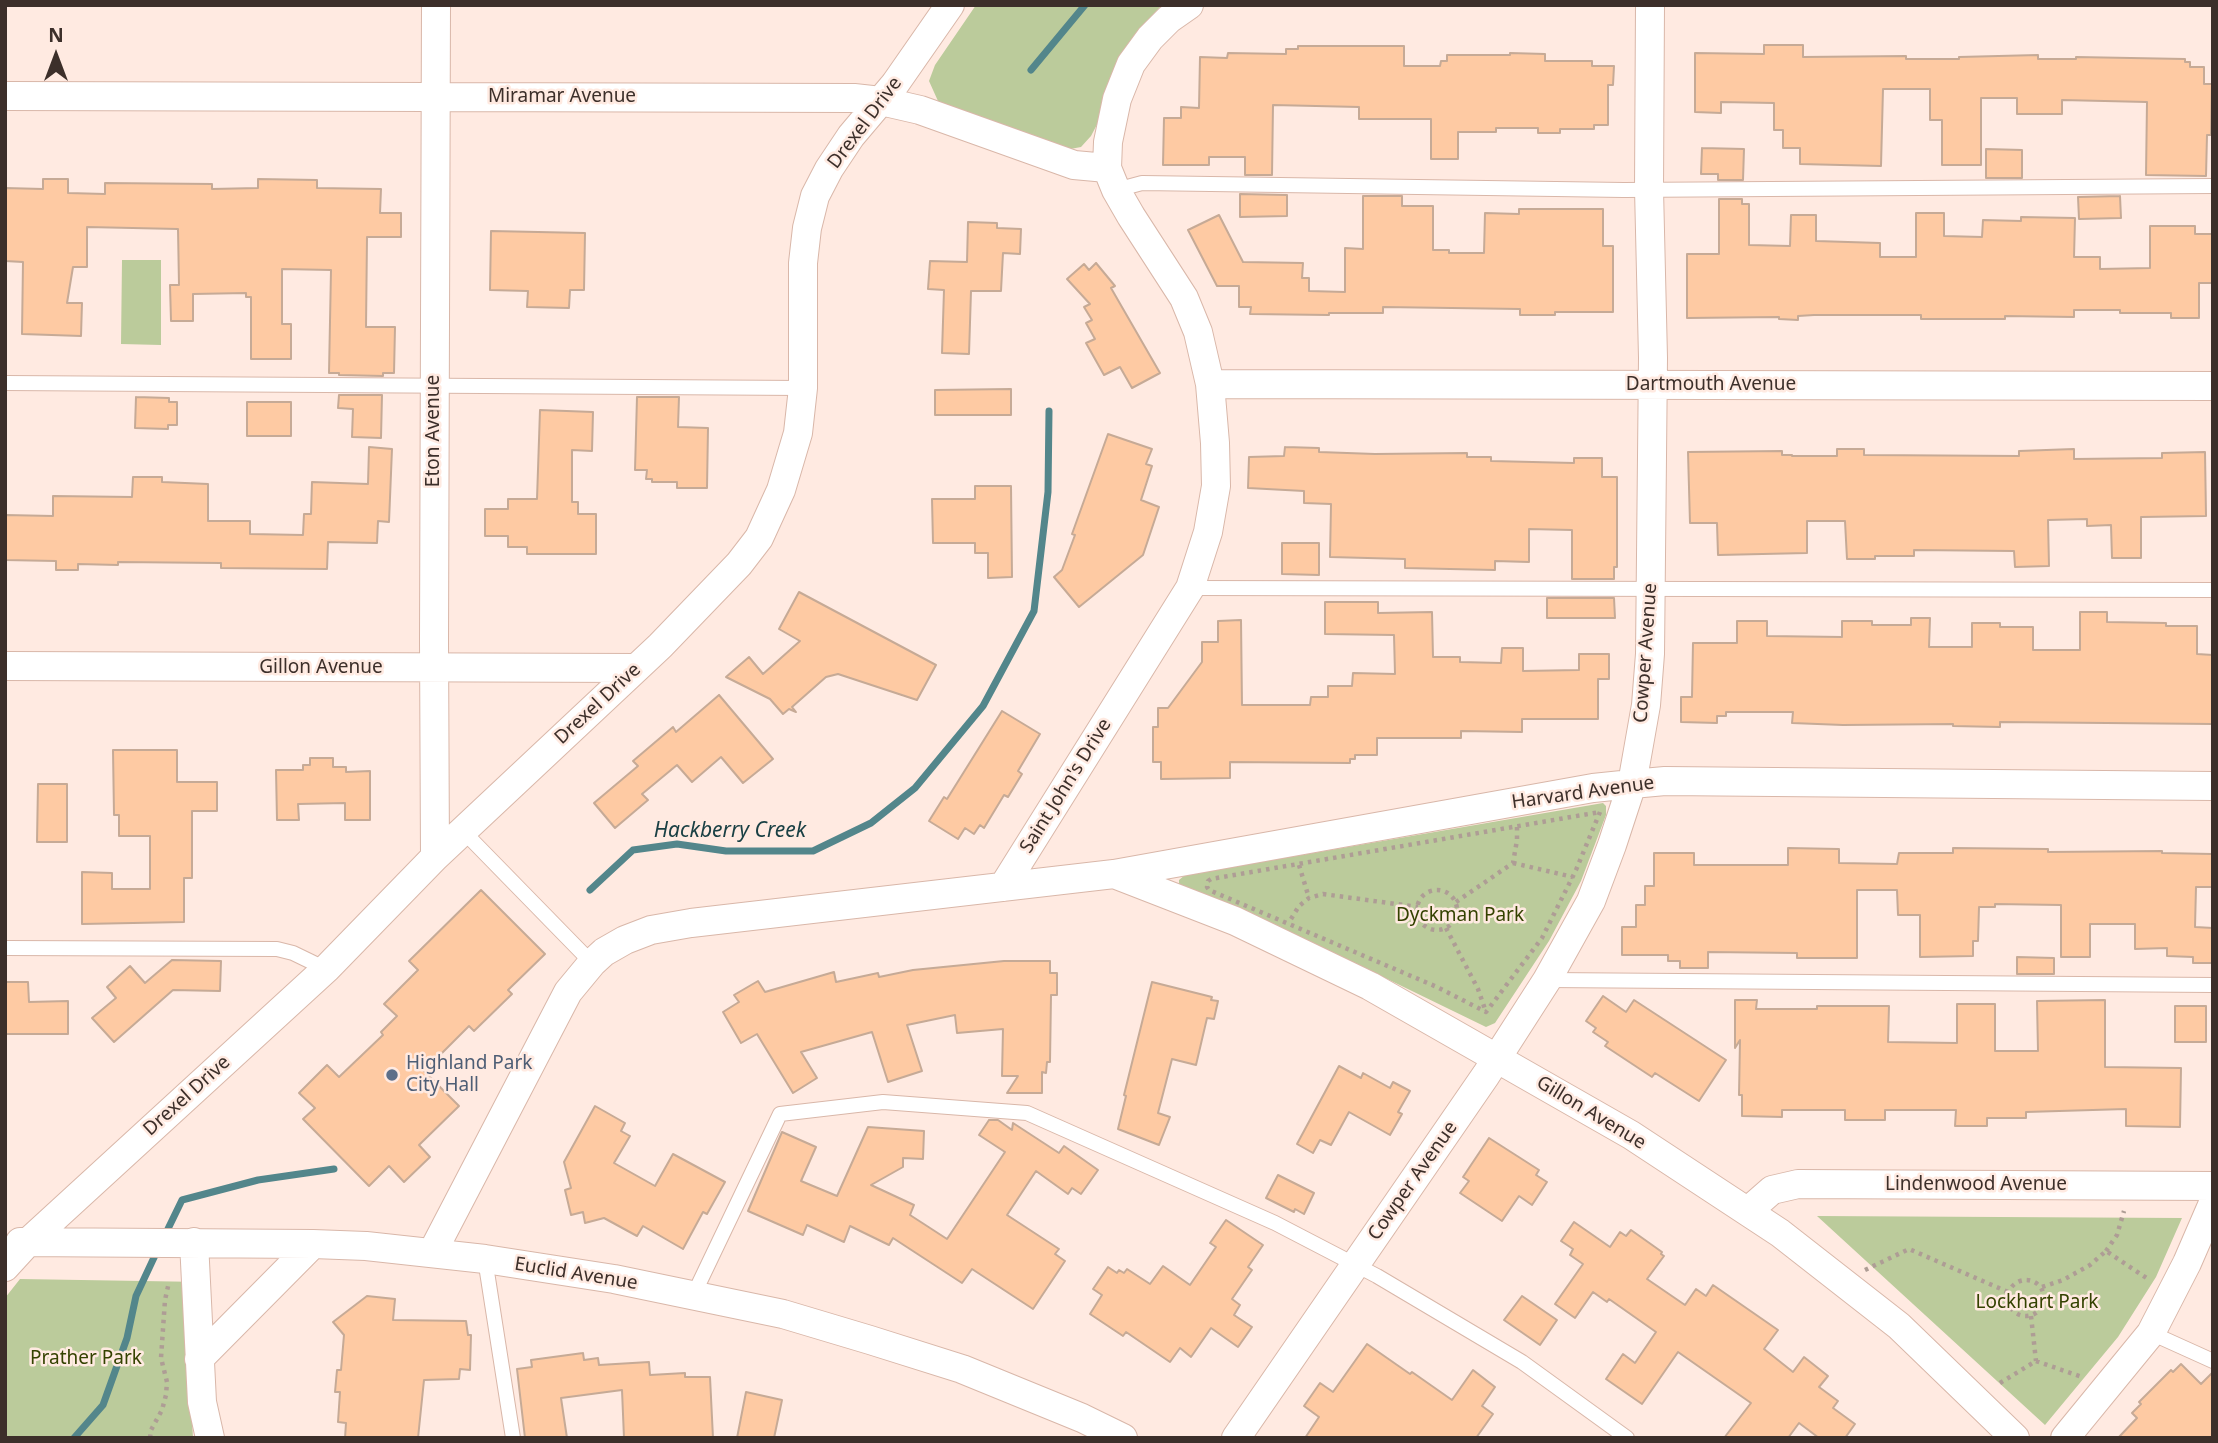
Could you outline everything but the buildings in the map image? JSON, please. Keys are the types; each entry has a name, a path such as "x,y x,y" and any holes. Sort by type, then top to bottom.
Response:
{"street":[{"name":"Eton Avenue","path":"436,5 436,858"},
{"name":"Drexel Drive","path":"5,1267 16,1242 326,969 463,831 636,668 740,564 759,538 781,490 798,433 803,388 803,263 807,228 815,197 829,169 851,136 881,101 950,5"},
{"path":"1112,179 1108,142 1117,99 1131,64 1150,38 1169,19 1189,5"},
{"name":"Cowper Avenue","path":"1236,1438 1547,980 1591,901 1632,784 1646,705 1650,654 1653,385 1650,5"},
{"name":"Miramar Avenue","path":"5,96 840,98 881,101 920,110 1112,179"},
{"name":"Saint John's Drive","path":"1003,887 1190,588 1208,533 1216,486 1210,384 1198,332 1185,299 1112,179"},
{"name":"Dartmouth Avenue","path":"1210,384 2213,386"},
{"name":"Gillon Avenue","path":"5,666 636,668"},
{"name":"Harvard Avenue","path":"1003,887 1114,874 1593,788 1665,781 2213,786"},
{"name":"Gillon Avenue","path":"1114,874 1235,921 1370,986 1630,1135 1780,1233 1899,1326 2015,1438"},
{"path":"432,1253 568,992 604,952 651,930 691,923 1003,887"},
{"name":"Lindenwood Avenue","path":"1748,1211 1772,1189 1798,1184 2213,1186"},
{"path":"2065,1438 2151,1333 2187,1263 2213,1203"},
{"name":"Euclid Avenue","path":"16,1242 366,1246 485,1259 614,1279 783,1314 962,1369 1082,1418 1123,1438"},
{"path":"190,1242 202,1402 210,1438"},
{"path":"199,1359 313,1244"}],"lane":[{"path":"1112,179 1142,183 1650,189 2213,186"},
{"path":"5,383 803,388"},
{"path":"1190,588 2213,590"},
{"path":"463,831 592,963"},
{"path":"5,948 276,949 293,953 326,969"},
{"path":"1547,980 2213,985"},
{"path":"693,1296 780,1114 883,1102 1027,1113 1275,1223 1355,1265 1522,1363 1627,1438"},
{"path":"485,1259 513,1438"},
{"path":"2151,1333 2213,1361"}],"path":[{"path":"1600,812 1573,877 1542,938 1486,1012 1437,987 1209,890 1206,885 1211,879 1600,812"},
{"path":"1455,902 1513,863 1517,825"},
{"path":"1298,863 1309,898"},
{"path":"1513,863 1573,877"},
{"path":"1435,890 1447,892 1455,902 1455,920 1446,928 1428,928 1419,919 1418,907 1423,896 1435,890"},
{"path":"1289,924 1298,906 1309,898 1323,894 1418,907"},
{"path":"1446,928 1478,989 1486,1012"},
{"path":"2042,1287 2063,1280 2091,1265 2106,1251 2117,1235 2124,1211"},
{"path":"1864,1271 1909,1250 2008,1292"},
{"path":"2106,1251 2148,1279"},
{"path":"150,1438 166,1395 167,1382 162,1358 165,1300 171,1274"},
{"path":"2022,1280 2037,1282 2042,1287 2045,1302 2037,1313 2021,1316 2013,1311 2008,1302 2008,1292 2013,1284 2022,1280"},
{"path":"2031,1316 2036,1361"},
{"path":"2036,1361 2082,1377"},
{"path":"2000,1383 2036,1361"}],"green space":[{"path":"976,5 1162,5 1135,34 1111,75 1104,111 1091,136 1081,147 1065,150 1001,130 938,101 929,81 935,65"},
{"path":"122,260 161,260 161,345 121,344"},
{"name":"Dyckman Park","path":"1603,803 1606,806 1606,815 1581,881 1549,941 1495,1023 1486,1027 1377,974 1179,885 1179,880 1185,875"},
{"name":"Lockhart Park","path":"1817,1216 2182,1218 2156,1277 2118,1337 2045,1425"},
{"name":"Prather Park","path":"20,1279 203,1282 190,1386 193,1438 5,1438 5,1298"}],"waterway":[{"name":"Hackberry Creek","path":"1031,70 1085,5"},
{"name":"Hackberry Creek","path":"590,890 633,850 677,844 726,851 813,851 871,823 915,788 983,706 1034,611 1048,492 1049,411"},
{"name":"Hackberry Creek","path":"165,1235 182,1200 258,1180 334,1169"},
{"name":"Hackberry Creek","path":"74,1438 103,1405 127,1338 136,1296 158,1249"}],"place":[{"name":"Highland Park City Hall","path":"392,1075"}]}
